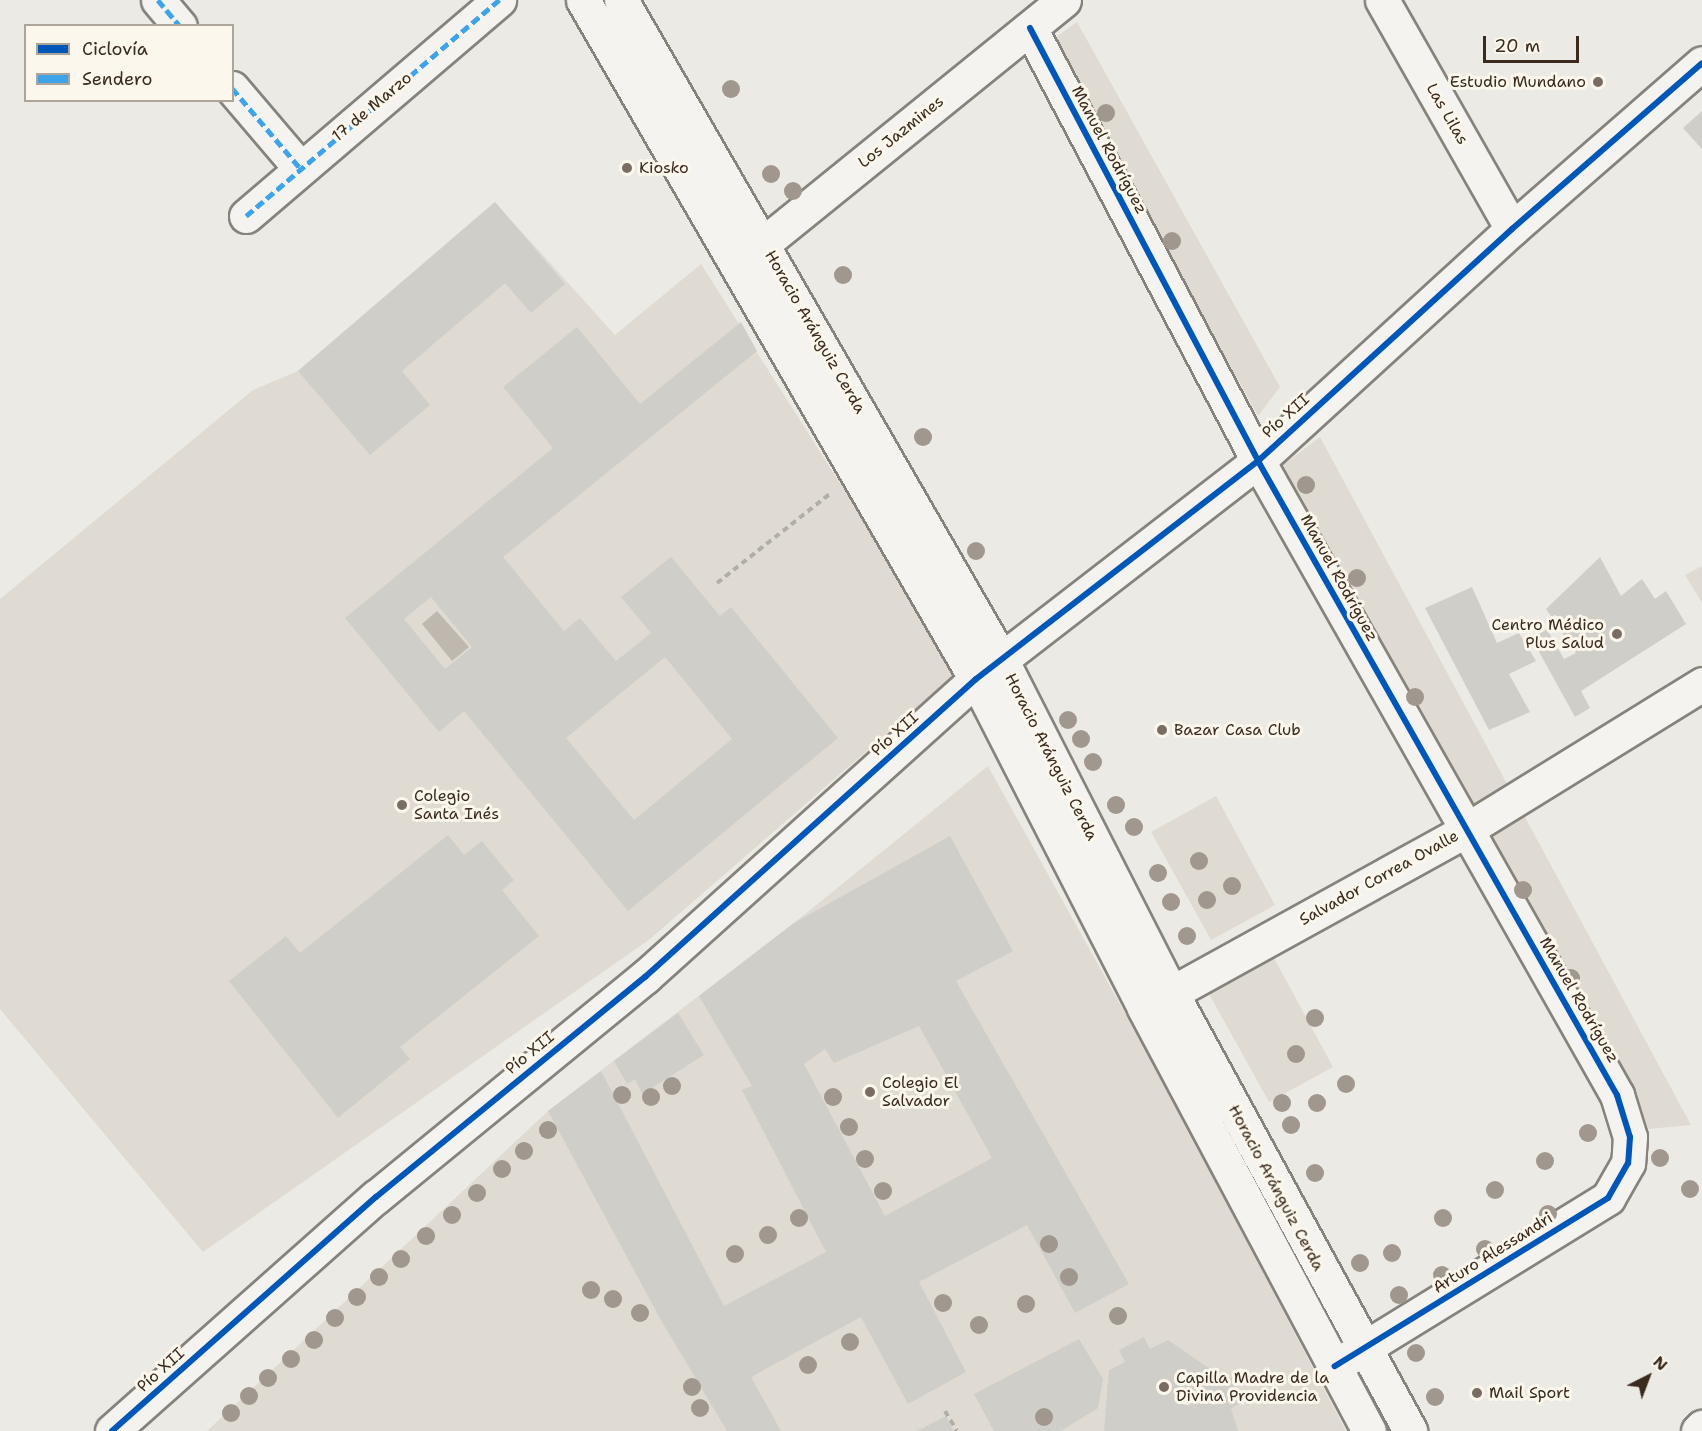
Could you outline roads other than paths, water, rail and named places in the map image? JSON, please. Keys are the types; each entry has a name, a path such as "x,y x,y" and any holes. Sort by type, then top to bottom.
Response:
{"street":[{"path":"158,0 178,24"},
{"name":"17 de Marzo","path":"246,216 499,0"},
{"name":"Horacio Aránguiz Cerda","path":"583,0 735,261 855,474 976,679 1157,1000 1349,1357 1410,1431"},
{"name":"Horacio Aránguiz Cerda","path":"621,0 764,243 1001,659 1157,1000"},
{"name":"Los Jazmines","path":"735,261 764,243 1065,0"},
{"name":"Las Lilas","path":"1382,0 1512,228"},
{"name":"Manuel Rodríguez","path":"1030,28 1258,460 1617,1095 1630,1137"},
{"name":"Pío XII","path":"112,1431 376,1197 645,977 976,679 1258,460 1512,228 1702,63"},
{"path":"234,90 300,168"},
{"name":"Salvador Correa Ovalle","path":"1157,1000 1466,830 1702,684"},
{"name":"Arturo Alessandri","path":"1349,1357 1608,1198 1628,1163 1630,1137"},
{"name":"Horacio Aránguiz Cerda","path":"1349,1357 1369,1431"},
{"path":"1698,1431 1702,1427"}],"place":[{"name":"Estudio Mundano","path":"1598,82"},
{"name":"Kiosko","path":"627,168"},
{"name":"Centro Médico Plus Salud","path":"1617,634"},
{"name":"Bazar Casa Club","path":"1162,730"},
{"name":"Colegio Santa Inés","path":"402,805"},
{"name":"Colegio El Salvador","path":"870,1092"},
{"name":"Capilla Madre de la Divina Providencia","path":"1164,1387"},
{"name":"Mail Sport","path":"1477,1393"}]}
